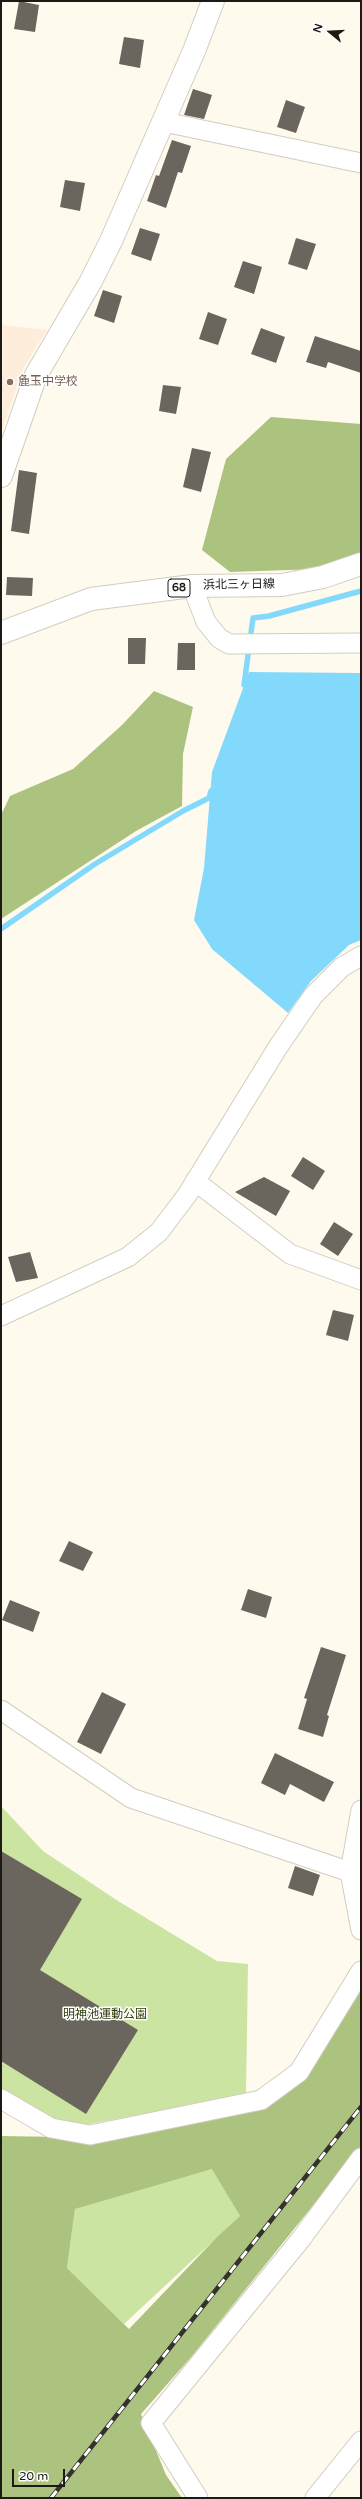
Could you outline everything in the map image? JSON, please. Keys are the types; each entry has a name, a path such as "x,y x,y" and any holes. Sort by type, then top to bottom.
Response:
{"street":[{"path":"1,476 36,375 91,281 164,122 213,1"},
{"path":"164,122 361,163"},
{"name":"浜北三ヶ日線","path":"1,633 91,599 192,586 282,585 323,577 361,564"},
{"path":"192,586 206,622 219,638 229,644 361,643"},
{"path":"1,1316 128,1257 159,1232 195,1181 278,1047 314,996 342,967 361,956"},
{"path":"195,1181 290,1254 361,1280"},
{"path":"1,1710 131,1798 356,1873"},
{"path":"361,1810 356,1873 361,1930"},
{"path":"1,2099 50,2128 90,2135 261,2100 299,2072 361,1971"},
{"path":"198,2498 151,2423 301,2239 361,2158"},
{"path":"315,2498 361,2441"}],"shaded area":[{"name":"麁玉中学校","path":"1,325 47,330 23,369 1,434"}],"green space":[{"path":"271,417 361,424 361,564 348,568 230,572 202,550 226,459"},
{"path":"154,691 193,707 183,754 182,806 136,831 1,919 1,815 10,796 73,769 122,725"},
{"name":"明神池運動公園","path":"1,1806 43,1851 118,1901 217,1961 248,1964 246,2095 84,2125 52,2122 1,2093"},
{"path":"361,1987 361,2158 339,2173 192,2356 141,2414 166,2475 182,2498 1,2498 1,2136 61,2137 196,2120 299,2072","holes":["212,2169 240,2216 217,2237 129,2329 67,2268 75,2209"]},
{"path":"213,2169 240,2216 124,2324 67,2268 75,2209 178,2177"}],"water":[{"path":"249,672 361,673 361,940 349,945 311,981 288,1013 212,949 194,920 204,868 212,772"}],"building":[{"path":"19,1 39,5 35,32 14,29"},
{"path":"124,37 144,40 140,68 119,64"},
{"path":"193,89 212,95 204,119 184,115"},
{"path":"286,100 305,107 296,133 277,127"},
{"path":"172,140 191,146 182,173 178,172 166,208 147,201 156,175 159,176"},
{"path":"65,180 85,183 80,211 60,207"},
{"path":"140,228 160,234 151,261 131,254"},
{"path":"296,238 316,244 307,270 288,264"},
{"path":"243,261 262,267 254,294 234,287"},
{"path":"103,290 122,296 114,323 94,316"},
{"path":"208,312 227,319 218,345 199,339"},
{"path":"261,328 285,337 276,363 251,354"},
{"path":"315,336 361,351 361,373 328,362 326,368 306,362"},
{"path":"163,385 181,387 176,414 159,411"},
{"path":"192,448 211,452 201,492 183,487"},
{"path":"19,470 37,473 29,534 11,531"},
{"path":"7,577 33,578 32,596 6,595"},
{"path":"128,638 146,638 145,664 128,664"},
{"path":"178,643 195,643 195,670 177,670"},
{"path":"303,1157 325,1171 313,1190 291,1176"},
{"path":"264,1177 290,1191 276,1216 235,1192"},
{"path":"334,1222 353,1234 338,1256 320,1244"},
{"path":"30,1252 38,1278 16,1282 8,1257"},
{"path":"333,1310 354,1315 348,1341 326,1335"},
{"path":"69,1541 93,1552 83,1571 59,1561"},
{"path":"248,1589 272,1597 266,1618 241,1610"},
{"path":"10,1600 40,1612 33,1632 2,1620"},
{"path":"321,1647 346,1655 327,1715 329,1716 323,1737 298,1729 307,1699 304,1698"},
{"path":"102,1692 126,1704 101,1754 77,1742"},
{"path":"275,1753 334,1782 324,1802 290,1784 285,1795 261,1783"},
{"path":"1,1851 82,1899 40,1970 138,2030 86,2114 1,2061"},
{"path":"295,1866 320,1875 313,1896 288,1888"}],"waterway":[{"path":"244,685 253,618 269,616 361,591"},
{"path":"1,929 95,864 183,811 209,798 211,791"}],"railway":[{"path":"51,2498 361,2107"}],"place":[{"name":"麁玉中学校","path":"10,382"}]}
